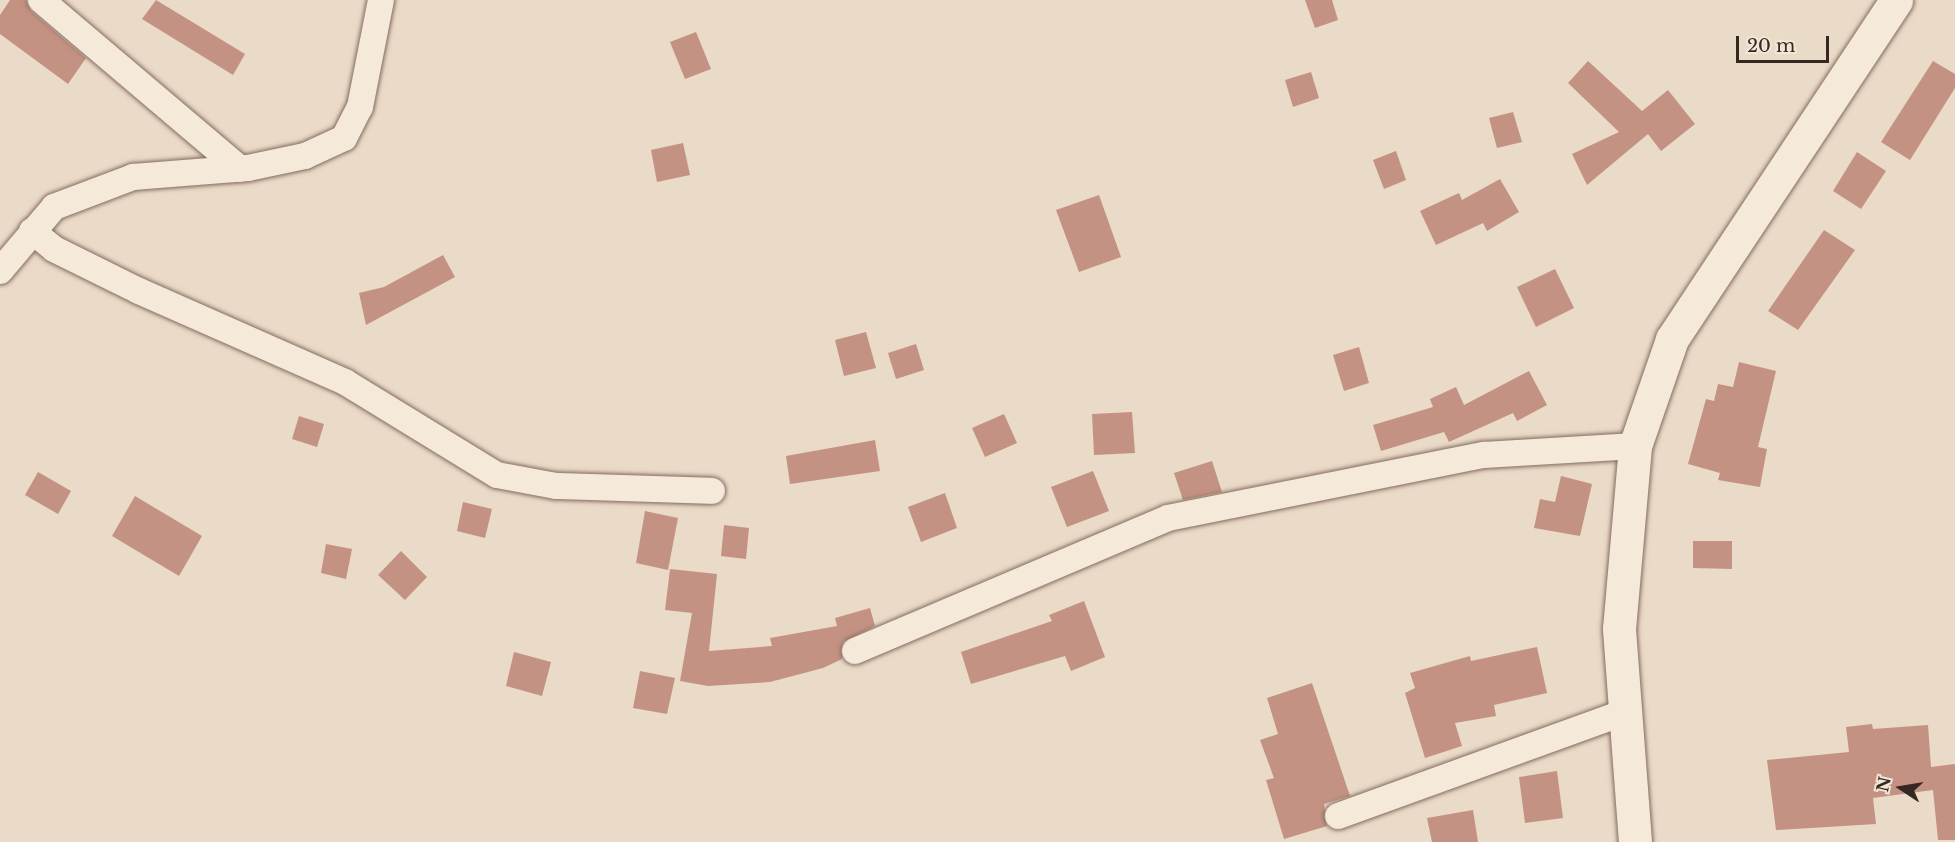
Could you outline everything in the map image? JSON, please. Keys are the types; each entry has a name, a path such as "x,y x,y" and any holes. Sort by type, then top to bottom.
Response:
{"main road":[{"path":"1635,842 1619,629 1635,446 1672,339 1896,0"}],"street":[{"path":"41,0 240,169"},
{"path":"0,271 54,207 133,177 240,169 305,156 344,138 360,107 381,0"},
{"path":"32,231 54,249 139,291 345,382 497,476 556,486 712,491"},
{"path":"855,651 1168,518 1484,455 1635,446"},
{"path":"1338,816 1625,712"}],"building":[{"path":"10,0 26,0 31,11 86,58 68,84 0,34 0,15"},
{"path":"156,0 245,54 233,75 142,19"},
{"path":"1305,0 1332,0 1338,20 1315,28"},
{"path":"696,32 711,69 685,79 670,42"},
{"path":"1588,61 1642,111 1668,90 1695,124 1661,151 1648,134 1587,185 1572,154 1619,132 1568,83"},
{"path":"1933,61 1955,74 1955,88 1910,160 1881,142"},
{"path":"1311,72 1319,98 1293,107 1285,80"},
{"path":"1513,112 1522,142 1497,148 1489,118"},
{"path":"683,143 690,175 657,182 651,150"},
{"path":"1396,151 1406,180 1384,189 1373,160"},
{"path":"1857,152 1886,171 1861,209 1833,191"},
{"path":"1500,179 1519,212 1487,231 1483,223 1436,245 1420,211 1459,193 1462,200"},
{"path":"1099,195 1121,257 1079,272 1056,210"},
{"path":"1824,230 1855,250 1798,330 1768,311"},
{"path":"443,255 455,277 366,325 359,293 384,287"},
{"path":"1555,269 1574,308 1536,327 1517,287"},
{"path":"866,332 876,368 844,376 835,340"},
{"path":"916,344 924,370 896,379 888,353"},
{"path":"1359,347 1369,383 1344,391 1333,355"},
{"path":"1739,362 1776,371 1758,447 1767,449 1760,487 1718,480 1720,473 1688,464 1706,399 1714,401 1718,384 1733,387"},
{"path":"1529,371 1547,405 1517,421 1513,413 1449,442 1444,432 1381,451 1373,425 1433,407 1430,399 1456,387 1464,405"},
{"path":"1132,412 1135,453 1094,455 1092,414"},
{"path":"1004,414 1017,443 985,457 972,428"},
{"path":"299,416 324,424 317,447 292,439"},
{"path":"875,440 880,471 790,484 786,456"},
{"path":"1212,461 1222,492 1183,500 1174,473"},
{"path":"1093,471 1109,511 1067,527 1051,487"},
{"path":"38,472 71,491 58,514 25,495"},
{"path":"1561,476 1592,484 1580,536 1534,528 1540,499 1555,502"},
{"path":"945,493 957,528 921,542 908,507"},
{"path":"135,496 202,536 179,576 112,536"},
{"path":"463,502 492,509 485,538 457,531"},
{"path":"645,511 678,518 668,570 636,563"},
{"path":"724,525 749,528 746,559 721,556"},
{"path":"1693,541 1732,541 1732,569 1693,568"},
{"path":"326,544 352,549 346,579 321,573"},
{"path":"401,551 427,577 405,600 378,575"},
{"path":"670,569 717,574 709,651 772,646 770,638 837,626 835,618 870,608 875,626 843,642 842,659 823,668 770,682 708,686 680,681 692,613 665,610"},
{"path":"1084,601 1105,657 1071,671 1065,656 971,684 961,652 1052,621 1049,615"},
{"path":"1537,647 1547,693 1494,705 1496,716 1455,723 1462,746 1425,758 1405,693 1415,688 1410,673 1470,656 1471,661"},
{"path":"514,652 551,662 542,696 506,686"},
{"path":"640,671 675,678 667,714 633,708"},
{"path":"1312,683 1350,796 1324,804 1327,826 1284,839 1266,780 1274,778 1260,740 1278,734 1267,698"},
{"path":"1872,724 1873,729 1928,725 1931,767 1955,764 1955,840 1938,840 1933,790 1873,798 1876,824 1776,830 1767,760 1849,752 1846,727"},
{"path":"1557,771 1563,818 1525,823 1519,777"},
{"path":"1473,810 1478,842 1432,842 1427,818"}]}
